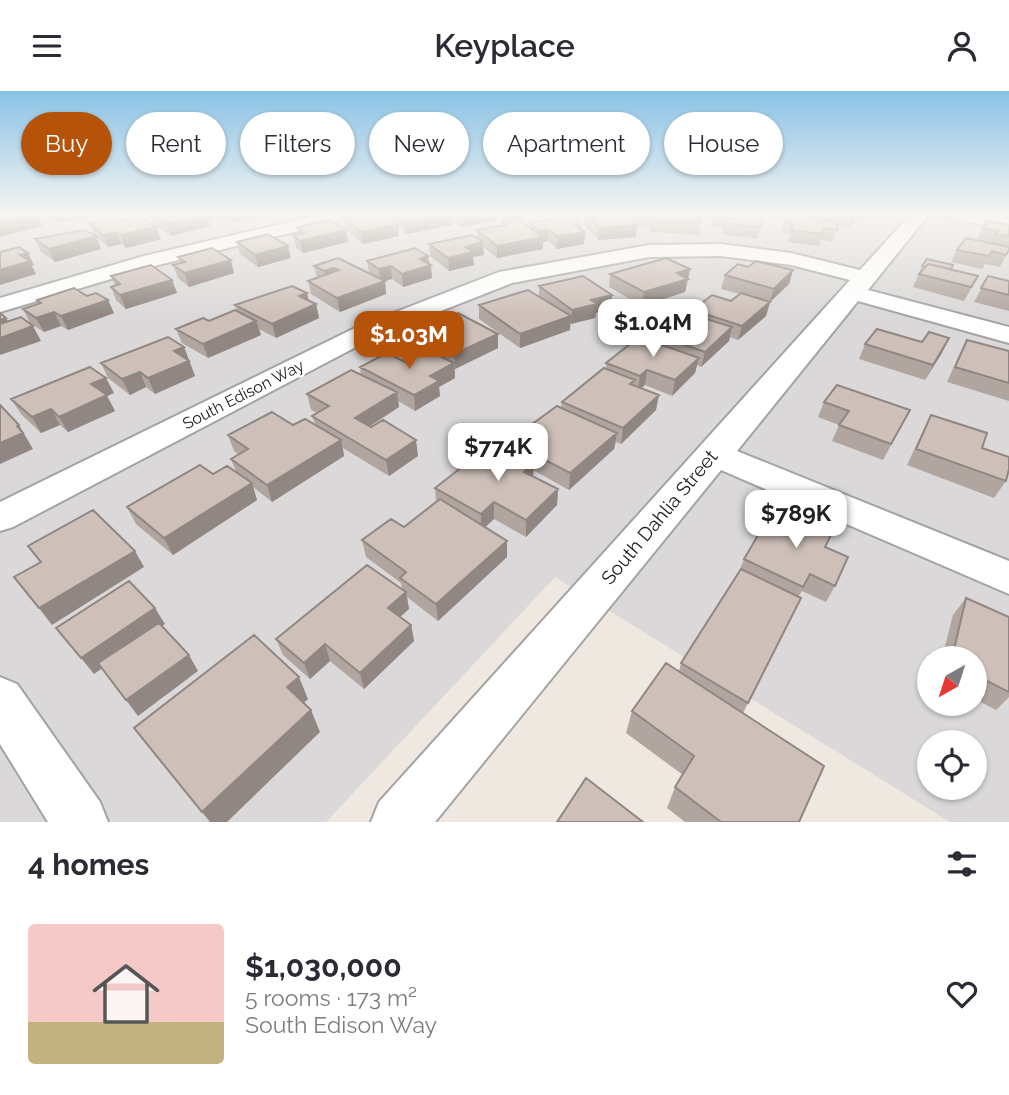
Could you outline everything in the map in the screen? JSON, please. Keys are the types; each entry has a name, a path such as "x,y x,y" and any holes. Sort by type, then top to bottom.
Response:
{"street":[{"path":"0,305 198,248"},
{"name":"South Dahlia Street","path":"399,822 889,248"},
{"name":"South Edison Way","path":"0,518 366,332 507,277 649,251 721,250 791,259 857,285 1009,335"},
{"path":"713,454 1009,578"},
{"path":"0,700 80,822"}],"shaded area":[{"path":"0,248 1009,248 1009,822 950,822 555,577 326,822 0,822"}],"building":[{"path":"21,248 28,253 20,255 30,261 0,270 0,252"},
{"path":"212,248 231,260 185,273 173,265 185,262 178,257"},
{"path":"245,248 280,248 255,255"},
{"path":"415,248 428,256 420,259 431,265 402,274 391,266 379,269 367,261"},
{"path":"435,248 467,248 473,252 448,258"},
{"path":"1009,248 1006,255 992,251 989,256 957,250"},
{"path":"338,258 385,281 337,298 308,281 339,270 334,268 324,271 314,266"},
{"path":"666,258 690,269 677,273 688,279 644,292 610,274"},
{"path":"927,259 953,265 951,269 928,264 922,266"},
{"path":"756,261 793,270 774,289 725,275 738,264 748,267"},
{"path":"928,264 978,276 971,287 919,274"},
{"path":"151,265 172,280 120,295 111,287 120,284 111,276"},
{"path":"583,276 612,295 591,300 597,304 572,310 539,286"},
{"path":"988,276 1009,281 1009,295 981,288"},
{"path":"292,286 307,293 299,296 316,304 272,324 235,305"},
{"path":"74,288 87,296 96,293 108,300 61,316 54,312 36,318 23,309 41,303 37,300"},
{"path":"528,290 571,316 520,334 479,305"},
{"path":"741,293 770,302 742,326 693,310 712,295 731,301"},
{"path":"659,304 732,327 705,352 629,325"},
{"path":"235,310 256,321 203,344 176,329 203,318 209,321"},
{"path":"458,313 498,334 454,354 432,341 445,335 428,326"},
{"path":"21,317 33,326 0,338 0,324"},
{"path":"877,329 922,342 929,332 949,338 933,365 865,344"},
{"path":"168,337 184,347 174,351 189,361 148,378 140,372 122,379 101,363"},
{"path":"639,337 699,358 675,380 647,370 640,376 606,363"},
{"path":"967,340 1009,351 1009,383 955,367"},
{"path":"427,350 454,363 430,376 439,381 414,395 360,367 387,353 405,362"},
{"path":"90,367 106,378 91,384 107,395 59,417 51,409 32,417 11,399"},
{"path":"604,368 635,380 630,384 659,395 623,428 562,402"},
{"path":"351,370 397,392 355,418 371,427 383,420 416,440 386,460 312,416 329,406 307,394"},
{"path":"837,385 910,410 891,444 839,425 849,411 824,402"},
{"path":"0,405 23,433 0,443"},
{"path":"557,406 617,433 570,473 509,441"},
{"path":"272,412 293,425 305,419 341,440 267,485 231,459 248,449 228,435"},
{"path":"931,415 987,433 982,448 1009,457 1006,481 916,449"},
{"path":"493,443 534,463 524,472 558,489 526,520 494,502 481,514 435,488"},
{"path":"200,465 213,474 227,466 252,483 164,538 127,507"},
{"path":"440,499 507,541 436,604 400,578 406,572 362,540 391,519 404,527"},
{"path":"774,508 832,533 825,547 848,557 835,586 810,574 803,587 744,559"},
{"path":"93,510 135,551 39,608 14,577 41,562 28,546"},
{"path":"367,565 406,592 388,608 411,625 360,673 325,644 304,663 276,639"},
{"path":"741,569 801,598 748,703 681,663"},
{"path":"129,581 155,608 81,658 56,628"},
{"path":"966,598 1009,617 1009,692 987,681 987,646 955,646"},
{"path":"159,623 189,655 126,700 98,663"},
{"path":"254,635 299,677 287,687 311,710 202,812 134,728"},
{"path":"666,663 824,766 799,822 721,822 675,787 694,756 632,711"},
{"path":"586,778 643,822 557,822"}]}
